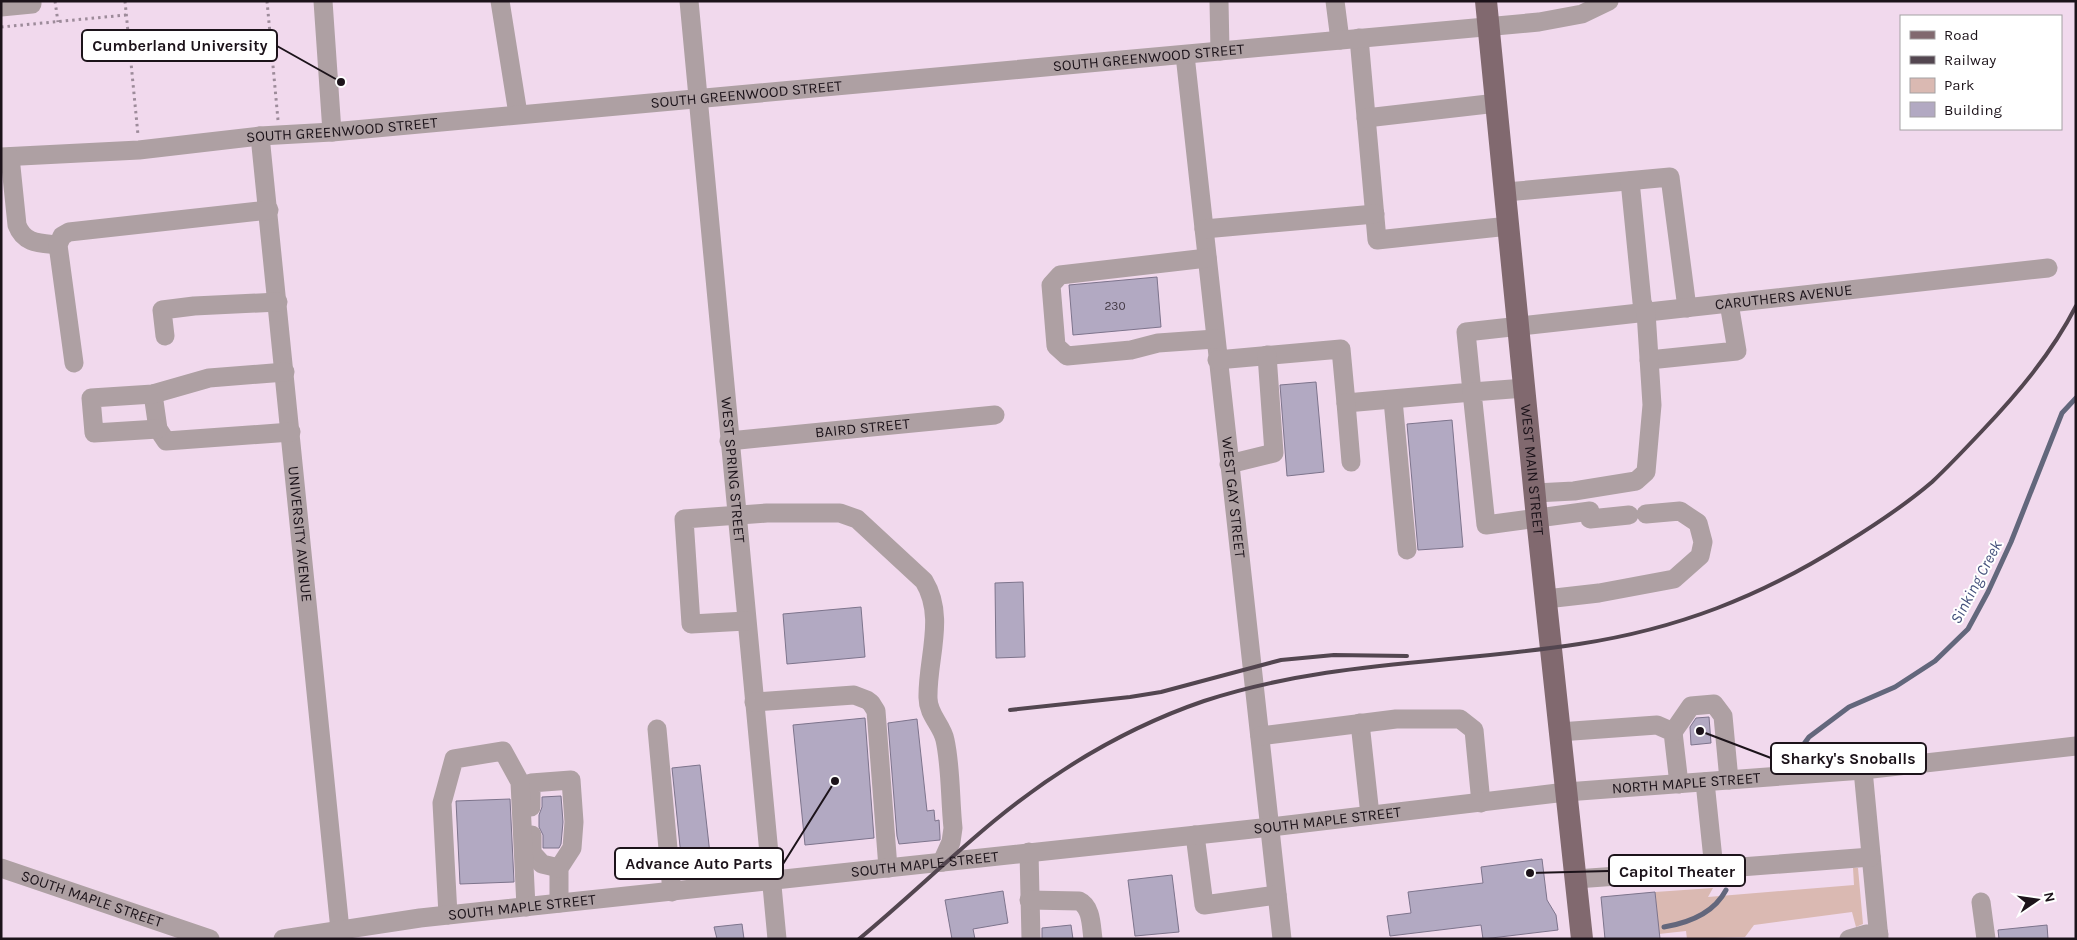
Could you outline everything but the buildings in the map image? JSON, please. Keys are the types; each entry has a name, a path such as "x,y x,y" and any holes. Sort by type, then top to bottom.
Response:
{"main road":[{"name":"WEST MAIN STREET","path":"1486,1 1537,518 1582,939"}],"street":[{"path":"1,7 32,4 32,1"},
{"path":"323,1 332,132"},
{"path":"500,1 518,114"},
{"name":"WEST SPRING STREET","path":"689,1 777,939"},
{"path":"1219,1 1220,51"},
{"path":"1335,1 1340,40"},
{"name":"SOUTH GREENWOOD STREET","path":"6,157 139,150 260,136 332,132 1539,22 1582,14 1609,1"},
{"path":"1358,38 1378,240 1509,226"},
{"name":"WEST GAY STREET","path":"1185,55 1217,360 1282,936"},
{"path":"1366,118 1497,103"},
{"name":"UNIVERSITY AVENUE","path":"260,136 269,210 340,930"},
{"path":"6,157 20,234 30,242 58,245"},
{"path":"1506,192 1670,177 1687,308"},
{"path":"1535,493 1574,491 1636,481 1646,472 1652,405 1646,312 1642,302 1630,181"},
{"path":"74,362 58,245 62,236 69,232 269,210"},
{"path":"1204,229 1375,214"},
{"path":"1207,258 1060,275 1051,285 1056,346 1066,356 1131,350 1158,343 1215,339"},
{"name":"CARUTHERS AVENUE","path":"1472,392 1466,332 2048,268"},
{"path":"165,336 162,310 194,306 278,302"},
{"path":"1649,360 1737,351 1729,303"},
{"path":"1217,360 1341,349 1351,462"},
{"path":"1229,464 1274,453 1267,355"},
{"path":"158,429 94,433 91,398 153,394 209,378 285,372"},
{"path":"1346,403 1525,388"},
{"path":"1472,392 1486,525 1537,518 1680,511 1698,523 1703,542 1700,556 1674,579 1599,593 1546,599"},
{"path":"153,394 158,429 166,441 291,432"},
{"path":"1393,400 1407,550"},
{"name":"BAIRD STREET","path":"729,441 995,415"},
{"path":"746,621 691,624 684,519 736,514 840,513 858,519 924,581 931,592 935,607 928,698 929,707 934,720 945,738 953,828 942,862"},
{"path":"754,702 854,695 872,703 876,712 888,868"},
{"path":"1679,784 1673,732 1692,706 1714,704 1723,716 1729,780"},
{"path":"1260,736 1396,719 1460,719 1474,730 1481,803"},
{"path":"1360,724 1370,815"},
{"path":"1559,732 1657,725 1673,732"},
{"path":"657,729 672,892"},
{"name":"NORTH MAPLE STREET","path":"1566,792 1863,770 2076,746"},
{"path":"448,915 442,803 454,759 503,751 520,782 526,907"},
{"path":"1849,939 1866,934 1879,936 1863,770"},
{"path":"1705,782 1714,868"},
{"name":"SOUTH MAPLE STREET","path":"283,939 448,915 1271,827 1566,792"},
{"path":"1195,835 1204,905 1277,895"},
{"path":"1029,852 1031,939"},
{"path":"1576,879 1871,856"},
{"name":"SOUTH MAPLE STREET","path":"1,868 210,939"},
{"path":"559,868 559,903"},
{"path":"1029,900 1079,901 1084,904 1090,915 1093,939"},
{"path":"1981,902 1986,939"}],"path":[{"path":"56,1 58,22"},
{"path":"125,1 139,150"},
{"name":"SOUTH GREENWOOD STREET","path":"267,1 278,121"},
{"path":"1,27 126,15"}],"green space":[{"path":"1853,868 1858,868 1863,924 1856,927 1852,912 1754,925 1745,937 1687,939 1686,931 1659,934 1655,892 1713,888 1708,897 1854,885"}],"waterway":[{"name":"Sinking Creek","path":"1790,763 1809,737 1849,707 1895,687 1935,661 1968,629 1988,592 2011,542 2062,413 2076,398"},
{"name":"Sinking Creek","path":"1664,927 1700,916 1715,905 1726,890"}],"railway":[{"path":"859,939 977,835 1042,784 1121,737 1204,701 1251,688 1344,670 1531,651 1615,638 1684,620 1749,595 1781,580 1867,530 1932,482 1982,431 2021,387 2056,340 2076,306"},
{"path":"1010,710 1161,692 1281,660 1334,655 1407,656"}],"place":[{"name":"Cumberland University","path":"341,82"},
{"name":"Sharky's Snoballs","path":"1700,731"},
{"name":"Advance Auto Parts","path":"835,781"},
{"name":"Capitol Theater","path":"1530,873"}]}
